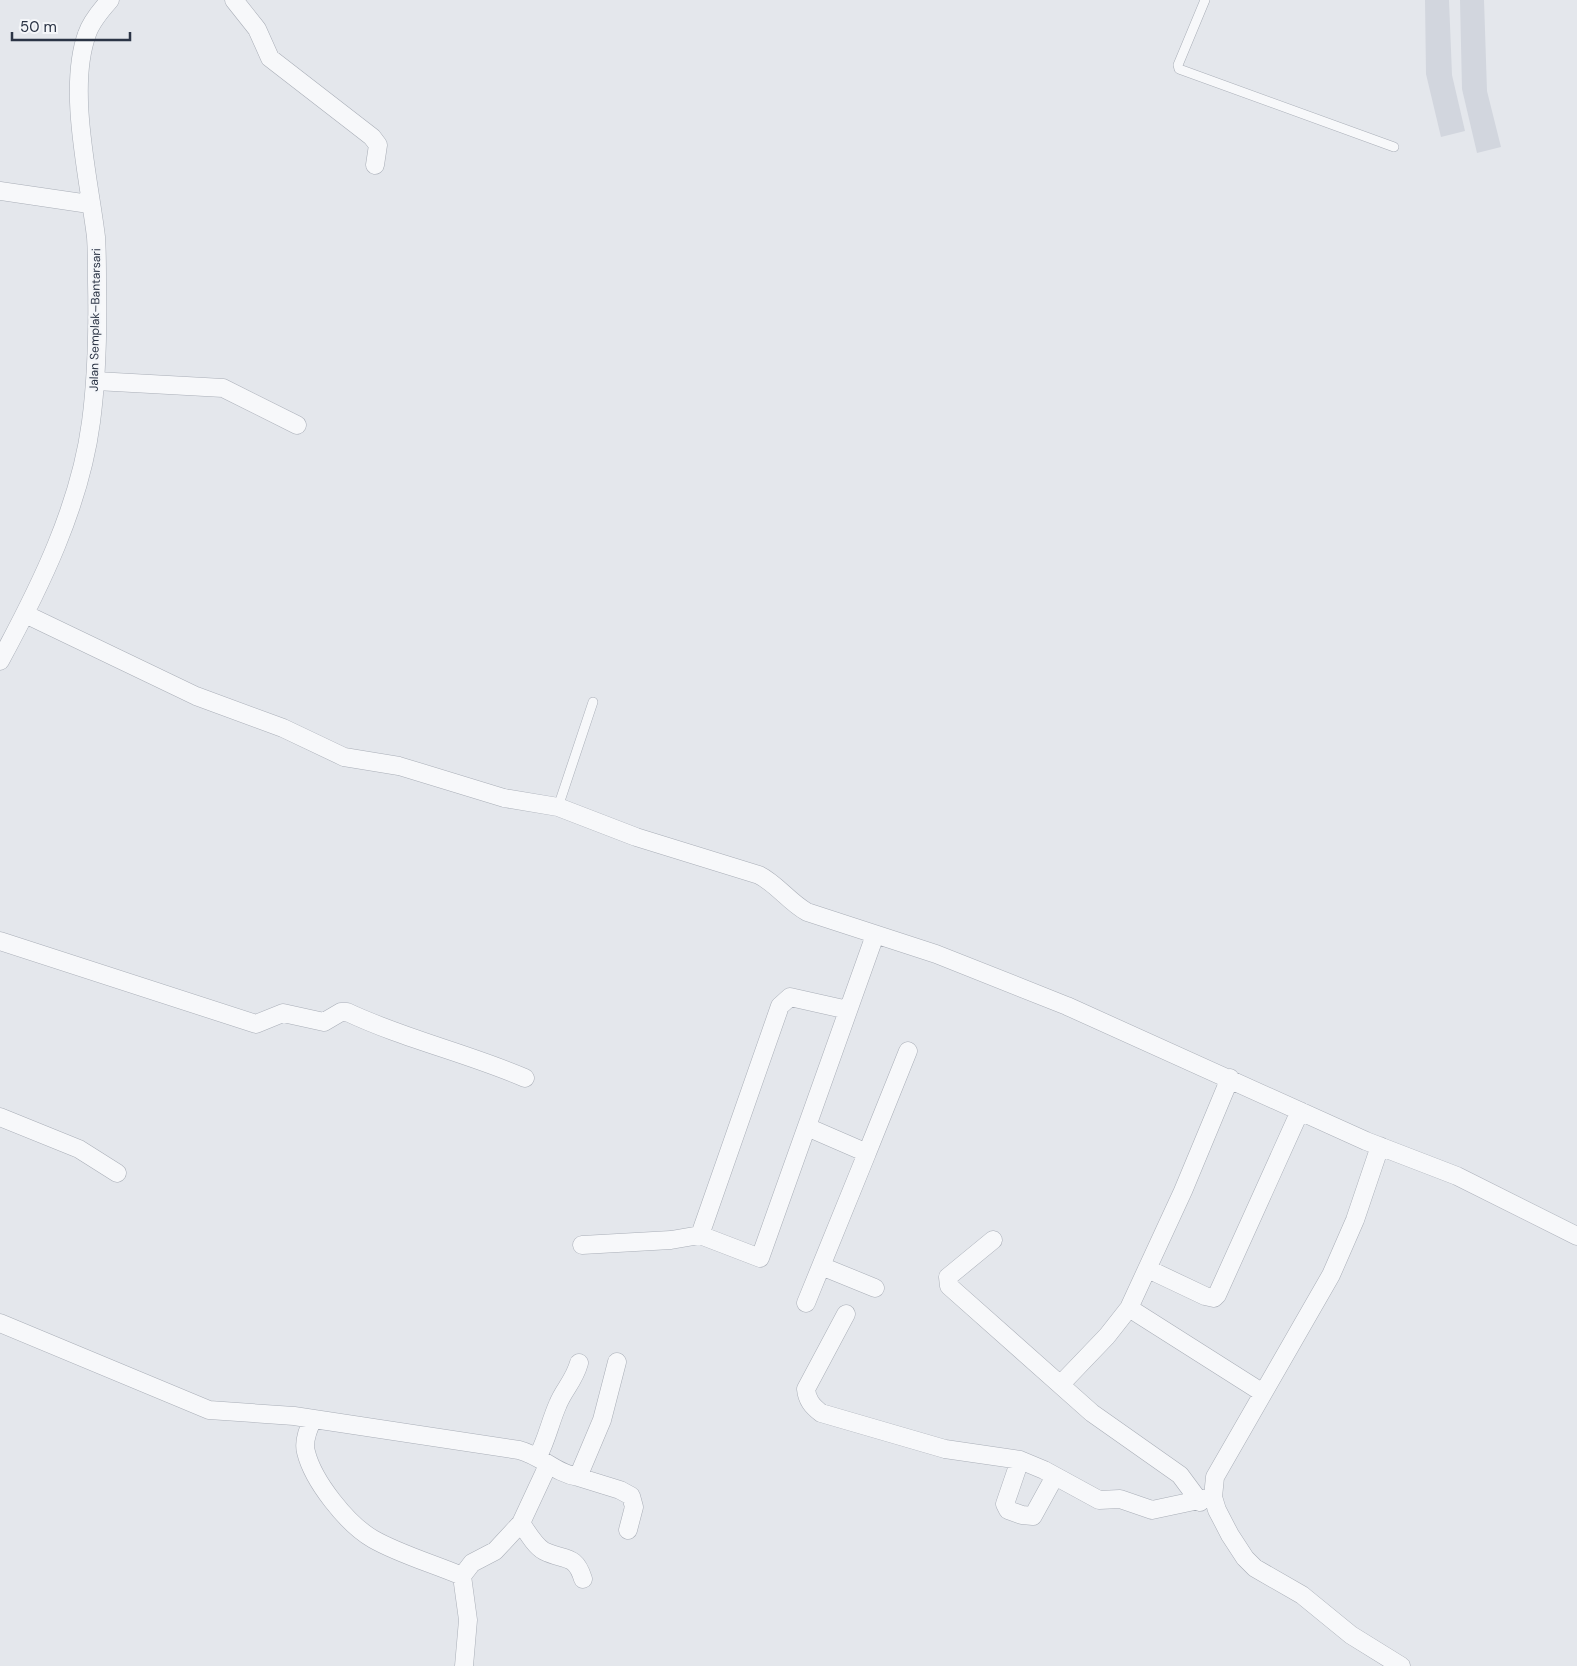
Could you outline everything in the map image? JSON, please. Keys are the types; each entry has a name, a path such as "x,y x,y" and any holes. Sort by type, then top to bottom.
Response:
{"street":[{"name":"Jalan Semplak–Bantarsari","path":"0,661 25,614 53,552 86,457 96,381 98,305 96,237 89,204 79,97 79,69 87,34 100,11 110,0"},
{"path":"234,0 257,29 270,58 372,137 378,145 375,164"},
{"path":"0,191 89,204"},
{"path":"96,381 223,388 297,425"},
{"path":"25,614 196,696 282,728 344,757 411,769 504,798 558,807 636,836 759,875 799,908 936,954 1034,992 1380,1146 1464,1179 1577,1236"},
{"path":"582,1245 671,1240 700,1235 760,1258 875,935"},
{"path":"0,940 256,1024 283,1014 324,1022 341,1012 347,1012 406,1037 448,1048 525,1078"},
{"path":"700,1235 780,1006 790,998 848,1010"},
{"path":"806,1303 908,1051"},
{"path":"1060,1384 1107,1336 1129,1308 1148,1269 1230,1078"},
{"path":"1148,1269 1210,1298 1218,1295 1300,1111"},
{"path":"0,1117 79,1148 117,1173"},
{"path":"807,1127 867,1153"},
{"path":"1206,1499 1215,1477 1342,1252 1380,1146"},
{"path":"993,1240 948,1277 950,1286 1119,1434 1180,1475 1206,1499 1230,1536 1255,1568 1302,1595 1351,1635 1401,1666"},
{"path":"821,1266 875,1288"},
{"path":"1129,1308 1263,1394"},
{"path":"846,1314 806,1389 807,1397 812,1406 821,1413 945,1449 1020,1460 1094,1498 1120,1499 1143,1509 1152,1510 1180,1502 1206,1499"},
{"path":"0,1323 209,1410 275,1413 519,1450 543,1460 556,1471 620,1490 632,1496 634,1507 628,1530"},
{"path":"578,1477 602,1420 617,1362"},
{"path":"464,1666 468,1620 462,1576 472,1563 495,1551 522,1524 543,1460 546,1440 558,1404 572,1383 580,1363"},
{"path":"313,1419 306,1434 305,1451 314,1473 360,1530 374,1540 462,1576"},
{"path":"1020,1460 1006,1504 1008,1510 1022,1515 1033,1516 1054,1476"},
{"path":"522,1524 541,1549 564,1556 577,1564 583,1579"}],"lane":[{"path":"1205,0 1178,65 1179,69 1394,146"},
{"path":"558,807 593,702"}],"shaded area":[{"path":"1425,0 1449,0 1452,75 1465,131 1441,137 1426,74"},
{"path":"1460,0 1484,0 1487,91 1501,147 1477,153 1462,89"}]}
